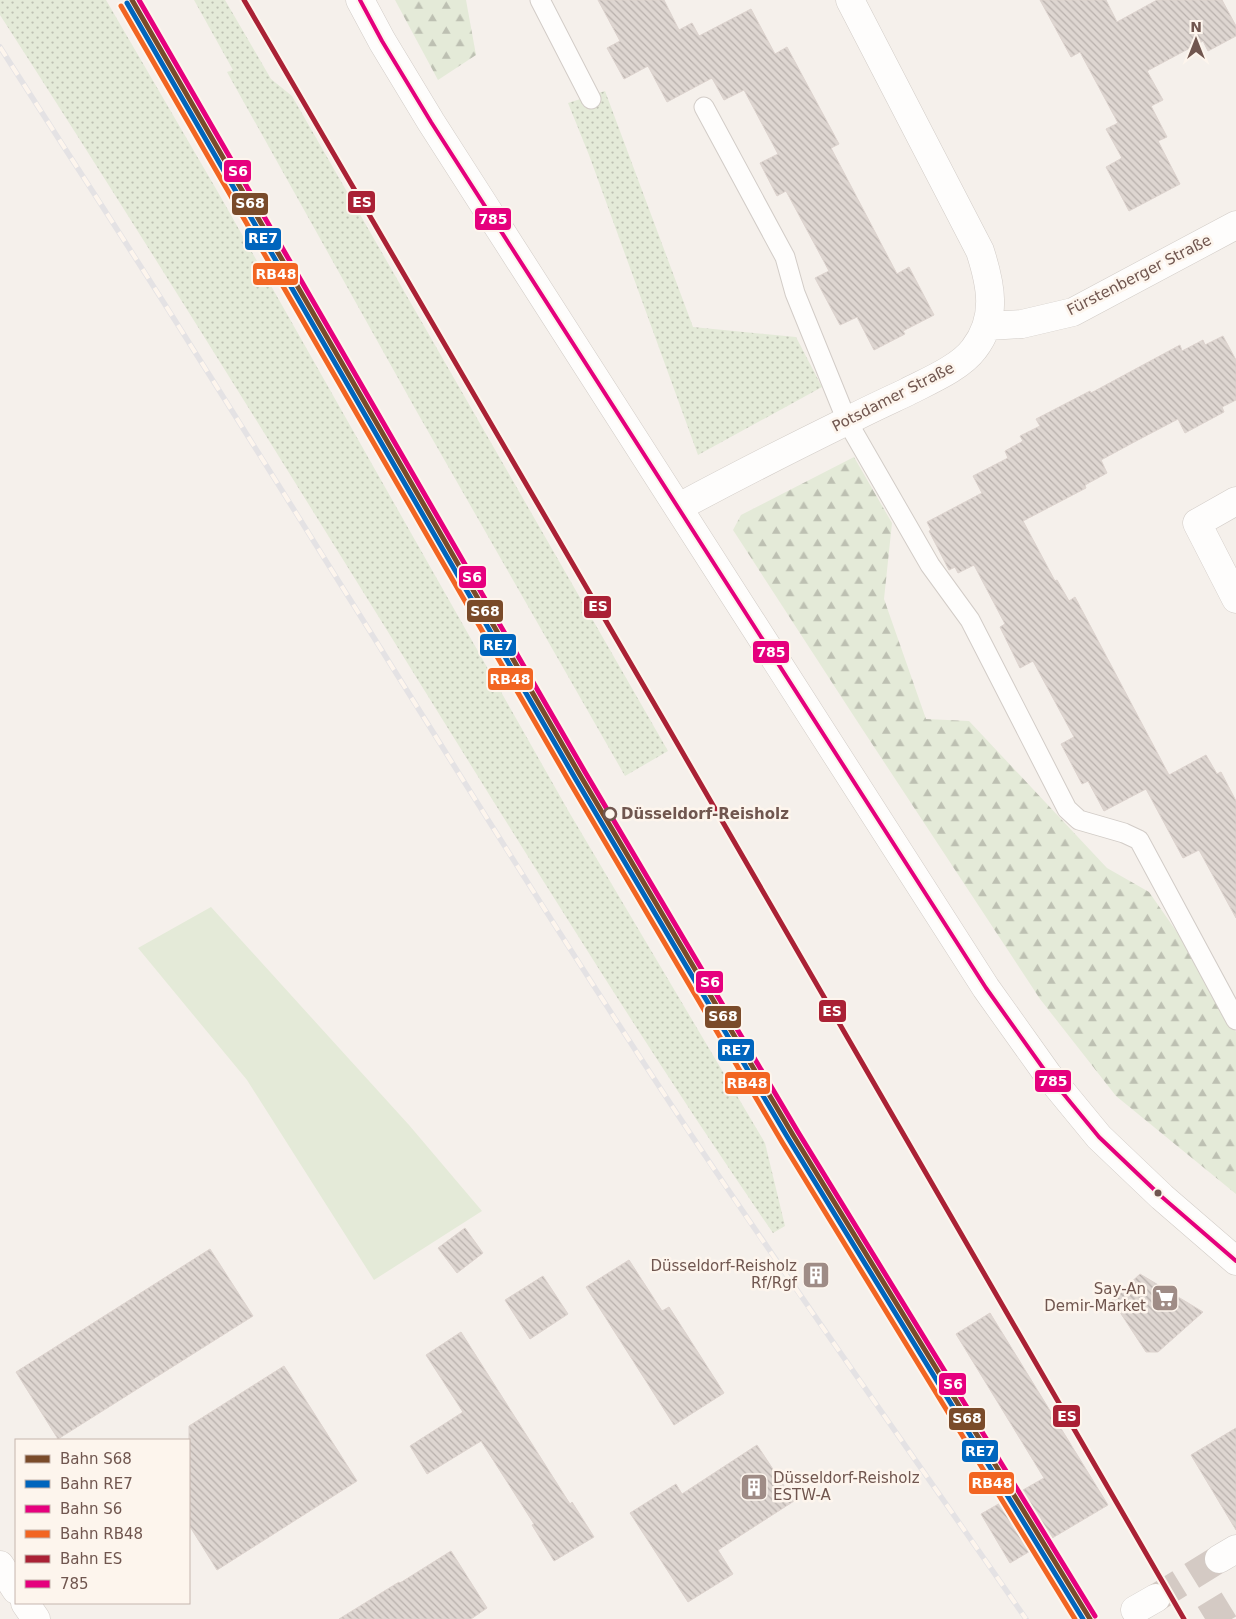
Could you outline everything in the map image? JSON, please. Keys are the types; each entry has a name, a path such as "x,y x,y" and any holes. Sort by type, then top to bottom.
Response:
{"street":[{"path":"360,0 382,41 431,122 986,988 1048,1075 1099,1136 1162,1197 1236,1261"},
{"name":"Potsdamer Straße","path":"679,507 937,377 962,361 974,350 988,326 991,299 988,275 980,251 850,0"},
{"name":"Fürstenberger Straße","path":"988,326 1022,324 1073,312 1234,230"},
{"path":"1236,501 1197,523 1236,599"},
{"path":"0,1565 15,1588"},
{"path":"26,1604 36,1619"}],"lane":[{"path":"540,0 590,98"},
{"path":"704,107 785,257 795,293 847,421 930,565 970,620 1068,810 1079,820 1124,833 1139,840 1236,1020"}],"green space":[{"path":"0,0 106,0 219,194 569,812 765,1143 785,1226 773,1233 635,1025 156,260 0,15"},
{"path":"194,0 225,0 271,79 292,96 668,751 625,776 417,412 227,72 233,70"},
{"path":"395,0 466,0 476,55 438,80"},
{"path":"605,91 693,327 796,337 822,387 698,455 589,155 568,103"},
{"path":"854,457 892,523 884,599 926,719 969,721 1107,868 1149,892 1195,958 1236,1032 1236,1194 1116,1096 1040,999 733,530 741,515"},
{"path":"211,907 409,1125 482,1211 374,1280 247,1080 138,948"}],"building":[{"path":"598,0 664,0 679,30 692,23 699,36 751,9 775,54 787,47 839,144 831,148 897,274 909,267 934,315 903,331 905,334 874,350 857,317 840,325 815,278 829,271 786,191 777,196 760,163 778,154 744,90 724,100 712,78 667,102 648,66 624,79 607,48 620,41"},
{"path":"1040,0 1106,0 1117,22 1157,0 1222,0 1236,26 1236,36 1208,51 1203,41 1147,71 1163,100 1151,106 1167,137 1158,141 1180,184 1129,211 1106,167 1122,158 1106,129 1118,123 1080,52 1071,57"},
{"path":"1223,336 1236,360 1236,400 1222,407 1224,412 1185,433 1178,419 1101,460 1107,473 1085,485 1086,488 1023,521 1055,581 1057,580 1069,601 1075,597 1169,775 1206,755 1217,774 1221,772 1236,801 1236,918 1199,850 1183,858 1146,789 1104,811 1088,781 1082,784 1061,744 1074,737 1033,661 1020,668 1000,627 1005,624 974,565 958,573 955,567 949,570 929,531 931,530 927,522 982,493 973,476 1008,458 1005,451 1023,441 1020,436 1040,426 1036,419 1090,391 1091,393 1180,345 1182,351 1203,340 1205,345"},
{"path":"465,1228 483,1253 457,1273 438,1248"},
{"path":"210,1249 253,1316 58,1439 16,1372"},
{"path":"629,1260 662,1311 669,1307 724,1393 674,1425 586,1287"},
{"path":"1140,1274 1203,1312 1158,1352 1146,1352 1112,1300"},
{"path":"543,1276 568,1314 530,1339 505,1300"},
{"path":"990,1313 1108,1505 1010,1563 981,1514 1044,1478 956,1334"},
{"path":"461,1332 570,1504 572,1502 594,1537 554,1561 532,1525 534,1524 481,1441 427,1474 410,1446 463,1412 426,1355"},
{"path":"284,1366 357,1481 217,1570 190,1527 189,1426"},
{"path":"1236,1428 1236,1530 1191,1455"},
{"path":"757,1445 794,1501 718,1550 733,1574 688,1602 630,1513 676,1484 682,1494"},
{"path":"451,1551 487,1608 471,1619 339,1619 400,1583"}],"tunnel":[{"path":"1156,1598 1219,1559"},
{"path":"1205,1619 1236,1600"}],"railway":[{"path":"0,47 169,311 550,918 672,1106 803,1300 1026,1619"}],"rail line":[{"name":"S68","path":"132,0 580,775 793,1135 1090,1619"},
{"name":"S6","path":"139,0 585,772 798,1132 1095,1616"},
{"name":"ES","path":"244,0 1184,1619"},
{"name":"RE7","path":"127,3 575,778 788,1138 1083,1619"},
{"name":"RB48","path":"121,6 569,781 782,1142 1075,1619"}],"transit line":[{"name":"785","path":"360,0 382,41 431,122 986,988 1048,1075 1099,1137 1162,1197 1236,1261"}],"place":[{"name":"Düsseldorf-Reisholz","path":"610,814"},
{"name":"Düsseldorf-Reisholz Rf/Rgf","path":"816,1275"},
{"name":"Say-An Demir-Market","path":"1165,1298"},
{"name":"Düsseldorf-Reisholz ESTW-A","path":"754,1487"}]}
